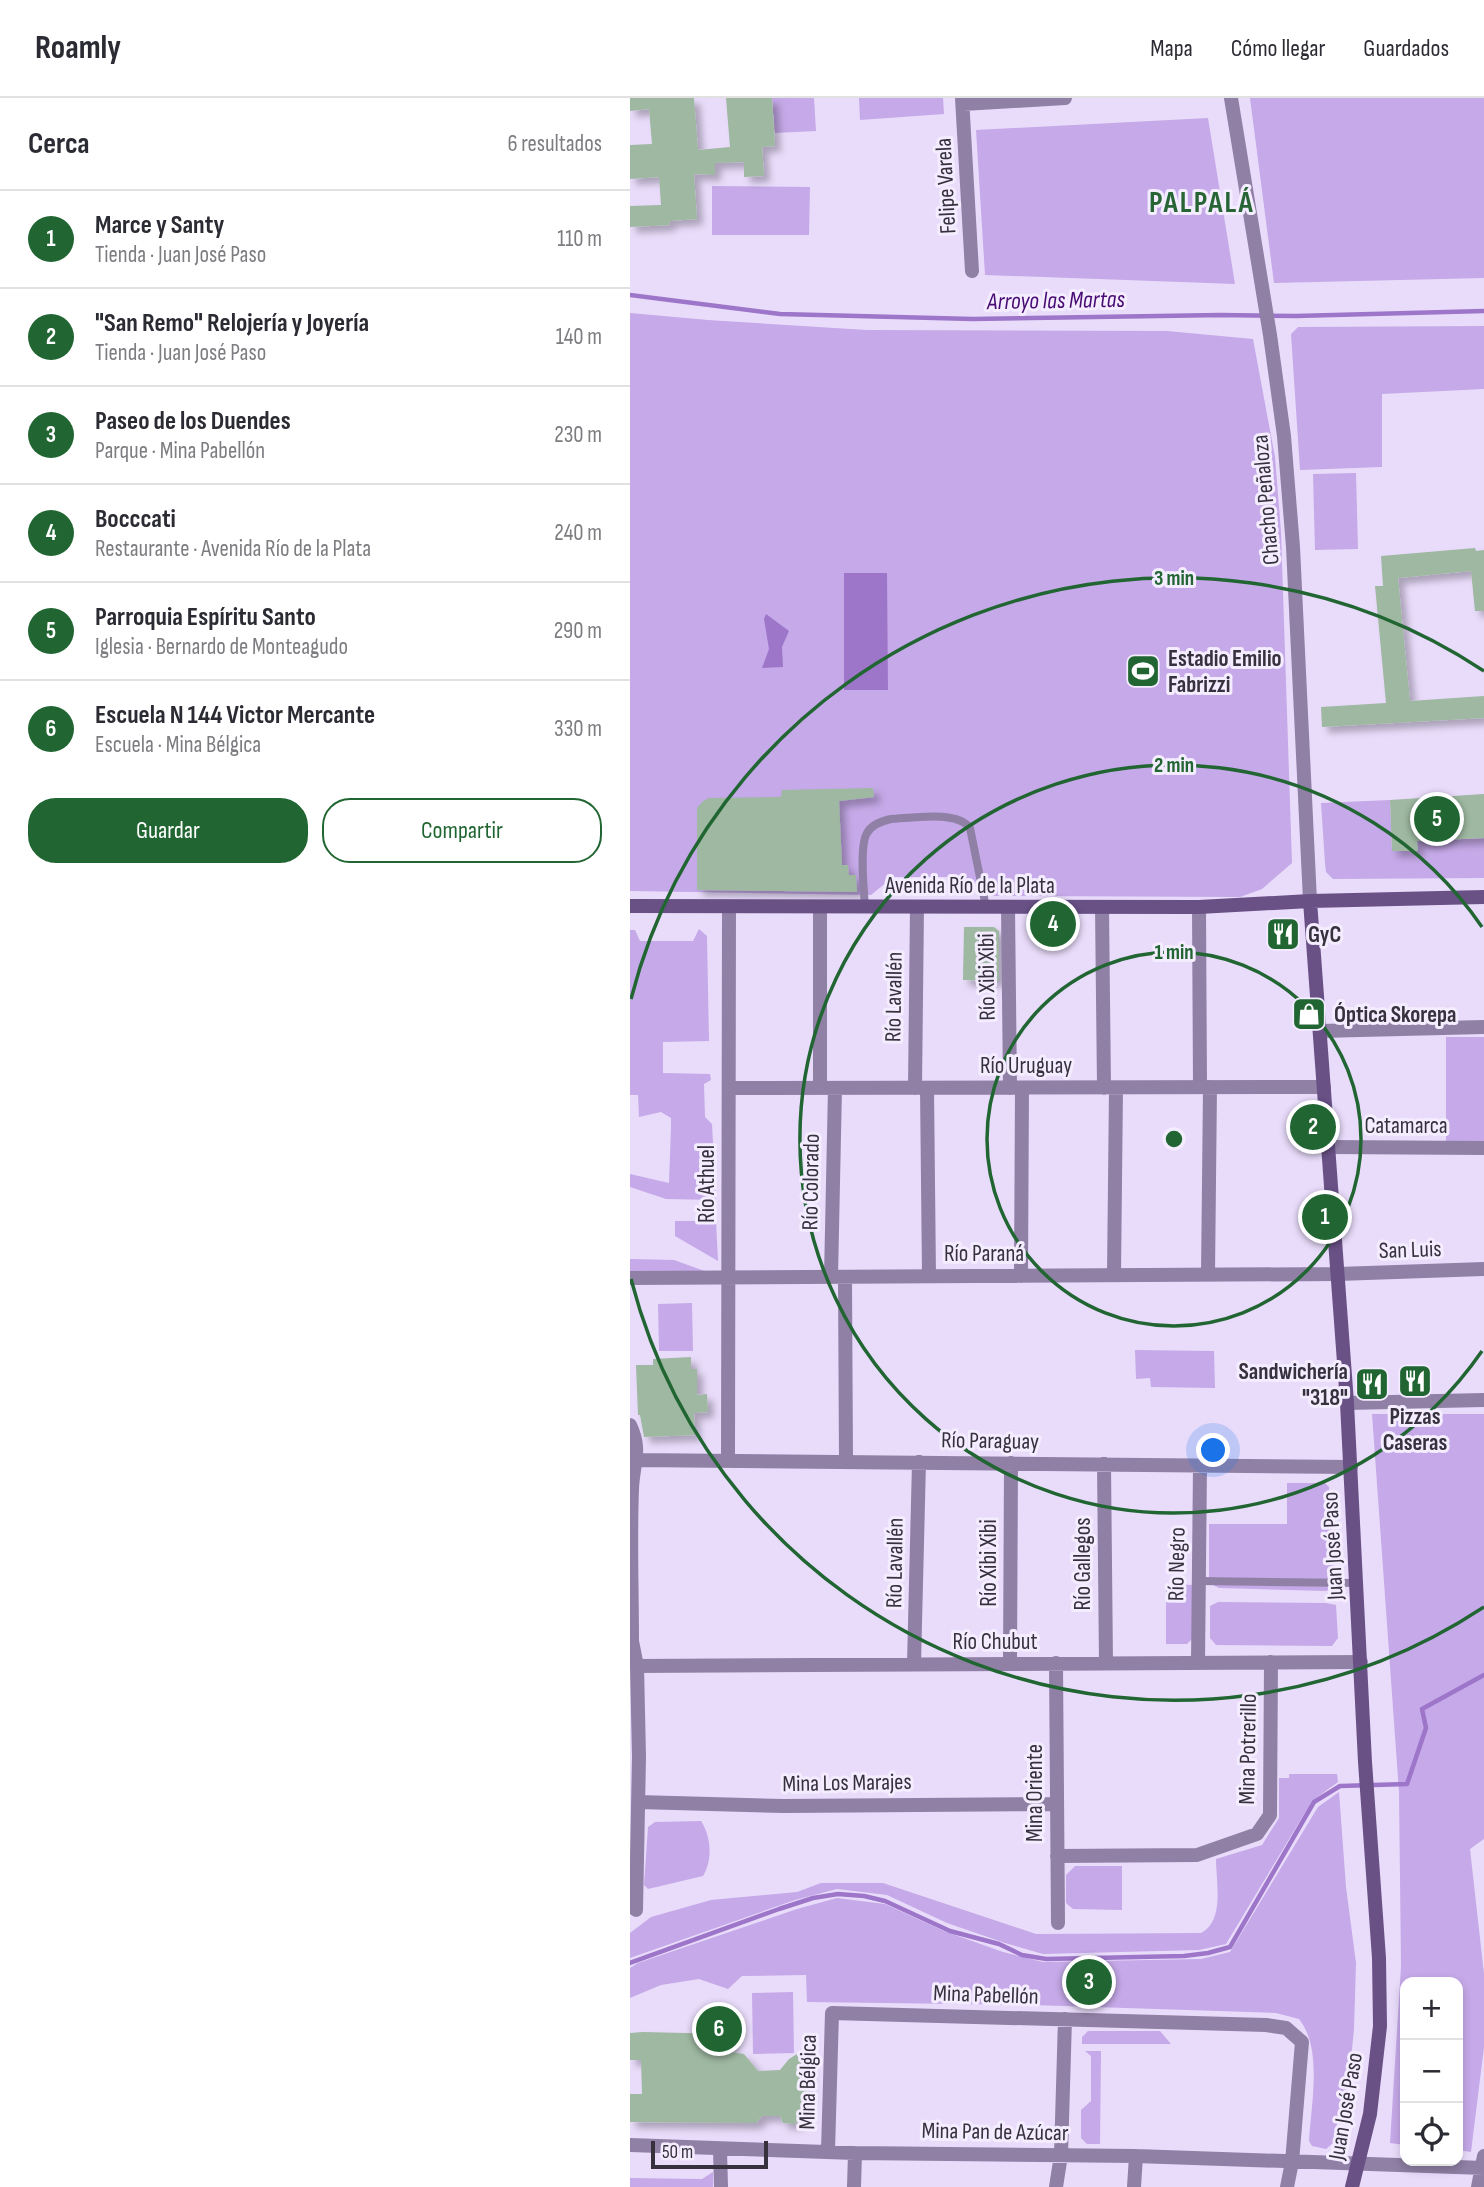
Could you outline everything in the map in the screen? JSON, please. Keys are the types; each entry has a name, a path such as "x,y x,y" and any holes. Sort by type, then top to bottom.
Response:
{"main road":[{"name":"Avenida Río de la Plata","path":"630,906 1199,907 1310,901 1484,897"},
{"name":"Juan José Paso","path":"1310,901 1347,1403 1365,1762 1379,1958 1380,2026 1370,2114 1352,2187"}],"street":[{"path":"962,101 1065,98"},
{"name":"Chacho Peñaloza","path":"1231,98 1284,436 1293,547 1310,901"},
{"name":"Felipe Varela","path":"962,101 972,271"},
{"name":"Río Athuel","path":"728,1461 729,907"},
{"name":"Río Lavallén","path":"917,907 929,1276"},
{"name":"Río Xibi Xibi","path":"1008,907 1021,1276"},
{"path":"1102,907 1114,1275"},
{"path":"1199,907 1208,1275"},
{"name":"Río Colorado","path":"820,908 846,1462"},
{"path":"1321,1031 1484,1027"},
{"name":"Río Uruguay","path":"729,1088 1324,1087"},
{"name":"Catamarca","path":"1328,1147 1484,1148"},
{"name":"San Luis","path":"1338,1274 1484,1269"},
{"name":"Río Paraná","path":"630,1278 1338,1274"},
{"path":"1347,1403 1484,1400"},
{"path":"630,1425 637,1441 632,1487 631,1595 638,1802 634,1822 636,1910"},
{"name":"Río Paraguay","path":"633,1462 1351,1467"},
{"name":"Río Lavallén","path":"914,1664 919,1462"},
{"name":"Río Xibi Xibi","path":"1010,1664 1011,1463"},
{"name":"Río Gallegos","path":"1104,1464 1106,1663"},
{"name":"Río Negro","path":"1198,1663 1200,1466"},
{"name":"Mina Potrerillo","path":"1057,1856 1197,1855 1257,1834 1270,1815 1271,1662"},
{"name":"Río Chubut","path":"633,1665 1361,1662"},
{"name":"Mina Oriente","path":"1056,1663 1058,1923"},
{"name":"Mina Los Marajes","path":"638,1802 784,1806 1056,1804"},
{"name":"Mina Pabellón","path":"832,2013 1266,2025 1286,2028 1302,2042 1292,2162"},
{"name":"Mina Bélgica","path":"828,2151 832,2013"},
{"path":"1056,2187 1061,2155 1065,2019"},
{"name":"Mina Pan de Azúcar","path":"630,2145 855,2153 1061,2155 1359,2164 1483,2164"},
{"path":"720,2149 721,2187"},
{"path":"854,2187 855,2153"},
{"path":"1135,2187 1136,2157"},
{"path":"1287,2187 1292,2162"},
{"path":"1478,2187 1483,2164"}],"lane":[{"path":"865,907 864,843 869,831 891,818 947,817 958,818 970,828 978,856 986,907"},
{"path":"1198,1581 1357,1583"}],"shaded area":[{"path":"772,98 814,98 816,131 775,133"},
{"path":"859,98 943,98 944,114 860,120"},
{"path":"1250,98 1484,98 1484,278 1274,283"},
{"path":"1208,118 1235,284 985,275 976,130"},
{"path":"712,186 810,187 809,235 712,235"},
{"path":"630,313 867,330 1167,331 1253,339 1275,457 1281,532 1292,863 1262,889 1240,897 992,896 959,877 893,877 871,895 630,891"},
{"path":"1484,326 1484,389 1382,394 1382,467 1300,470 1291,334 1298,327"},
{"path":"1356,473 1358,549 1315,550 1313,474"},
{"path":"844,573 887,573 888,690 844,690"},
{"path":"766,614 789,631 782,647 783,667 762,668 769,649 764,619"},
{"path":"1390,800 1392,851 1417,841 1484,838 1484,878 1333,879 1326,872 1321,803"},
{"path":"699,929 707,936 709,1041 663,1042 663,1073 710,1074 711,1080 704,1084 705,1117 712,1124 716,1200 666,1199 630,1187 630,1174 669,1183 671,1118 661,1112 639,1117 638,1095 630,1095 630,930 635,930 640,941 693,941"},
{"path":"1446,1037 1484,1037 1484,1143 1446,1143"},
{"path":"675,1221 716,1221 718,1261 675,1236"},
{"path":"630,1259 674,1260 710,1273 630,1272"},
{"path":"692,1303 693,1351 659,1351 658,1304"},
{"path":"1135,1350 1214,1351 1215,1388 1151,1387 1150,1378 1136,1379"},
{"path":"1372,1414 1484,1414 1484,1839 1470,1849 1484,1974 1484,2047 1471,2152 1463,2151 1463,1977 1400,1977 1399,1792"},
{"path":"1287,1483 1325,1483 1329,1487 1335,1586 1326,1591 1219,1588 1209,1583 1209,1524 1287,1524"},
{"path":"1166,1584 1193,1585 1193,1638 1187,1644 1166,1644"},
{"path":"1218,1602 1336,1605 1338,1638 1332,1646 1216,1645 1210,1638 1210,1606"},
{"path":"1289,1774 1337,1774 1338,1782 1312,1801 1226,1944 1199,1950 1043,1954 947,1923 887,1895 837,1889 795,1900 630,1958 630,1933 651,1917 711,1900 797,1892 821,1883 883,1883 1036,1934 1201,1933 1209,1927 1216,1910 1216,1859 1262,1845 1279,1818 1279,1778 1289,1778"},
{"path":"1339,1792 1346,1887 1356,1963 1354,2029 1346,2109 1338,2119 1333,2143 1326,2149 1312,2146 1309,2141 1314,2077 1311,2046 1306,2031 1299,2019 1276,2013 1033,2005 807,2002 806,1975 742,1976 728,1989 699,1979 661,1985 630,1998 630,1968 638,1963 837,1898 885,1904 944,1931 1003,1952 1043,1962 1201,1959 1230,1952 1318,1807"},
{"path":"701,1821 710,1848 703,1876 648,1889 644,1885 648,1827 655,1822"},
{"path":"1075,1866 1122,1866 1122,1910 1073,1909 1066,1903 1066,1875"},
{"path":"1400,1982 1400,2144 1390,2143"},
{"path":"793,1992 794,2053 753,2054 752,1993"},
{"path":"1088,2031 1160,2031 1171,2044 1082,2044 1082,2037"},
{"path":"1085,2051 1101,2051 1100,2144 1087,2144 1081,2138 1081,2110 1091,2101 1091,2056"},
{"path":"713,2172 713,2187 630,2187 630,2178 702,2179"}],"building":[{"path":"630,98 694,98 698,150 730,147 726,98 772,98 775,146 762,147 764,176 744,177 744,162 715,163 715,175 694,174 697,219 669,221 670,225 630,227 630,206 661,205 659,177 630,179 630,145 652,144 649,109 630,111"},
{"path":"1475,548 1476,551 1484,550 1484,611 1475,611 1471,571 1398,578 1410,701 1484,696 1484,718 1322,727 1321,707 1386,703 1375,586 1383,586 1381,556"},
{"path":"873,788 874,797 839,801 842,865 848,865 849,875 856,875 857,892 697,890 697,808 703,801 709,798 781,797 782,790"},
{"path":"1484,794 1484,838 1417,841 1418,851 1392,851 1390,800"},
{"path":"964,927 994,927 999,931 999,981 963,980"},
{"path":"691,1357 691,1369 697,1369 697,1395 707,1394 708,1412 694,1413 695,1435 644,1437 638,1415 636,1365 653,1365 653,1359"},
{"path":"630,2033 728,2034 731,2052 744,2054 758,2071 780,2070 797,2054 807,2056 807,2102 803,2102 802,2116 795,2124 783,2123 780,2116 762,2116 756,2123 630,2122 630,2094 642,2094 641,2060 630,2060"}],"waterway":[{"name":"Arroyo las Martas","path":"630,295 780,314 973,319 1484,311"},
{"path":"630,1963 779,1909 813,1898 838,1894 885,1901 950,1931 999,1944 1022,1955 1046,1959 1184,1956 1230,1947 1314,1802 1340,1786 1407,1784 1426,1728 1422,1709 1484,1675"}],"place":[{"name":"Estadio Emilio Fabrizzi","path":"1143,671"},
{"name":"Parroquia Espíritu Santo","path":"1437,819"},
{"name":"Bocccati","path":"1053,924"},
{"name":"GyC","path":"1283,934"},
{"name":"Óptica Skorepa","path":"1309,1014"},
{"name":"\"San Remo\" Relojería y Joyería","path":"1313,1127"},
{"name":"Marce y Santy","path":"1325,1217"},
{"name":"Pizzas Caseras","path":"1415,1381"},
{"name":"Sandwichería \"318\"","path":"1372,1384"},
{"name":"Paseo de los Duendes","path":"1089,1982"},
{"name":"Escuela N 144 Victor Mercante","path":"719,2029"}],"district":[{"name":"PALPALÁ","path":"1202,202"}]}
